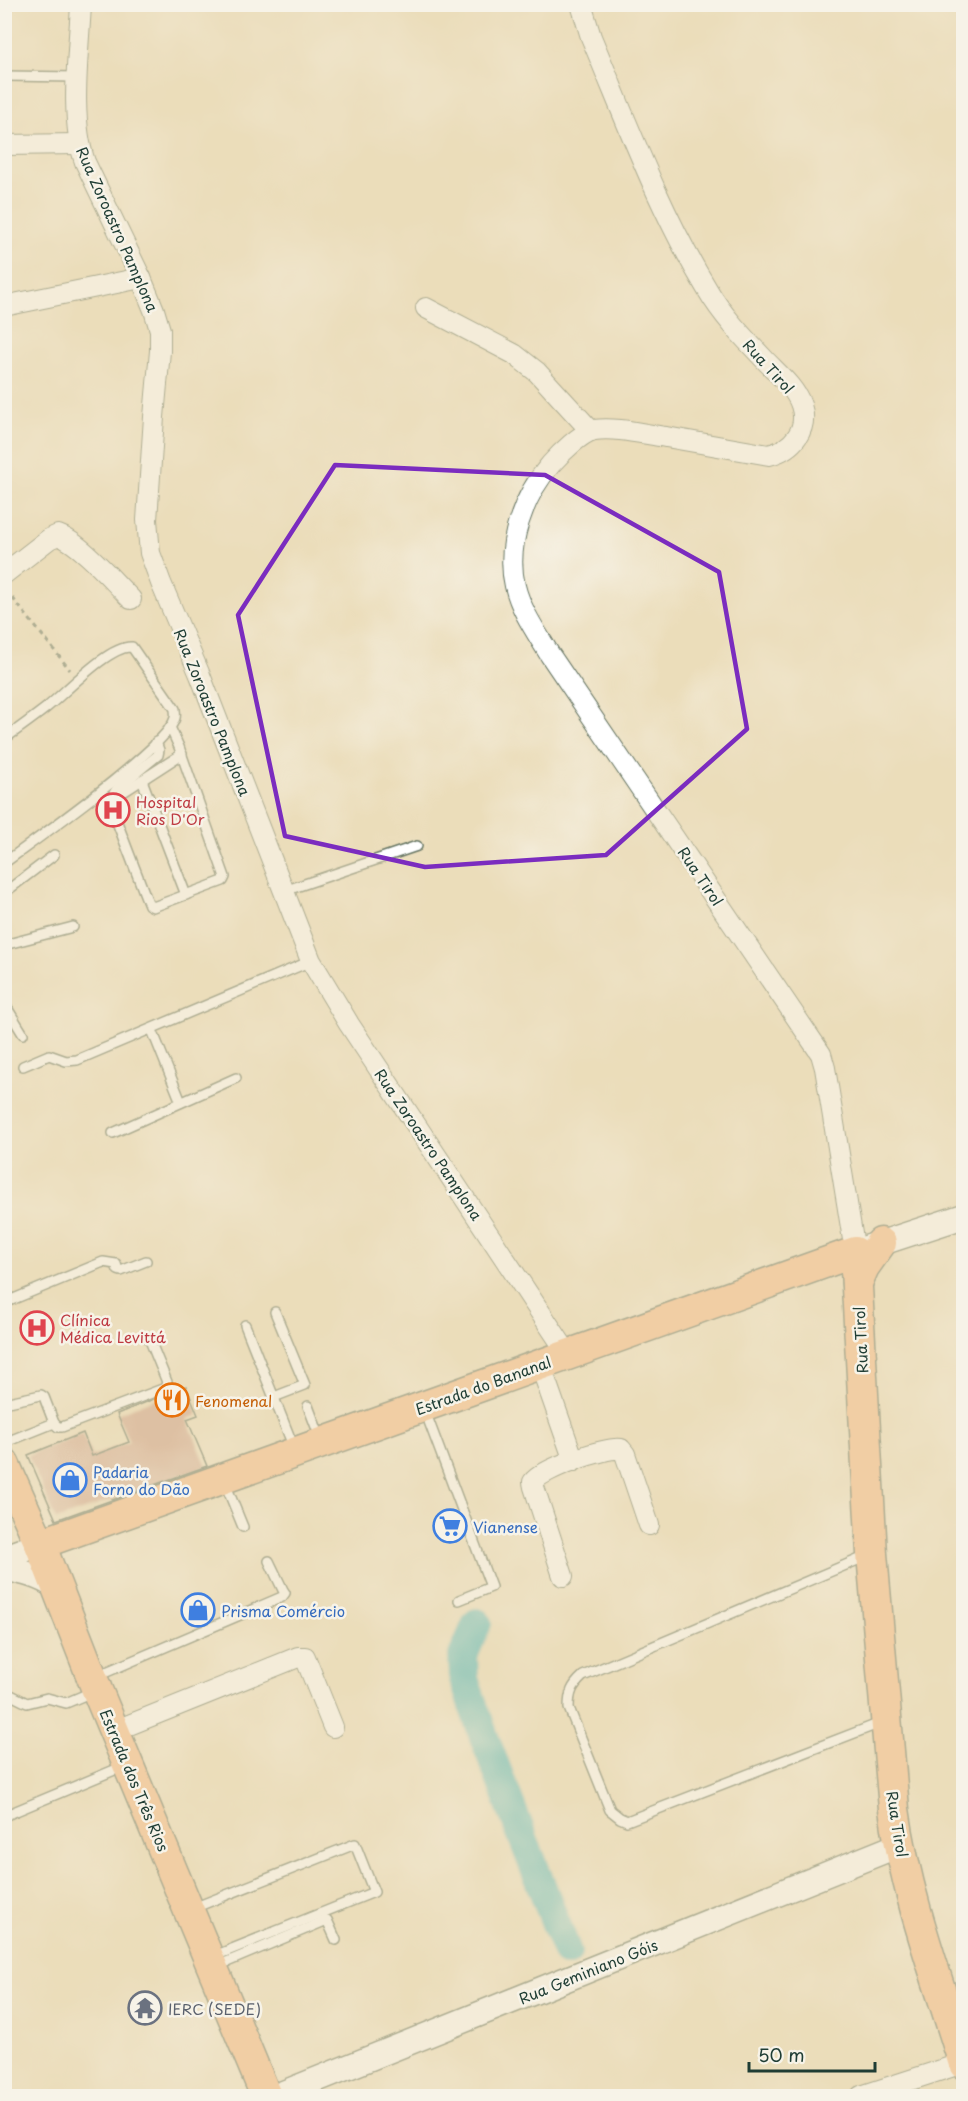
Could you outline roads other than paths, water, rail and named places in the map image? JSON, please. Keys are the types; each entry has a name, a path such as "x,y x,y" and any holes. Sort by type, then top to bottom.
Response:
{"main road":[{"name":"Estrada do Bananal","path":"40,1544 868,1247"},
{"name":"Rua Tirol","path":"868,1247 864,1267 857,1283 872,1554 885,1721 899,1845 908,1886 958,2025 963,2063"},
{"path":"787,1275 814,1276 831,1281 849,1298 859,1317"},
{"name":"Estrada dos Três Rios","path":"4,1463 40,1544 114,1731 266,2097"}],"street":[{"name":"Rua Zoroastro Pamplona","path":"81,4 76,119 79,144 85,162 141,278 160,330 147,520 150,553 311,961 349,1024 568,1354"},
{"name":"Rua Tirol","path":"581,4 591,37 675,234 708,291 735,328 801,403 803,426 797,437 780,452 769,455 630,431 591,430 564,450 542,475 527,498 517,528 513,556 514,585 525,612 550,655 821,1054 868,1247"},
{"path":"4,145 79,144"},
{"path":"4,306 141,278"},
{"path":"426,308 514,354 537,372 591,430"},
{"path":"4,574 49,539 58,535 66,538 85,554 131,599"},
{"name":"Estrada do Bananal","path":"868,1247 963,1216"},
{"path":"540,1364 574,1461"},
{"path":"563,1576 533,1482 540,1475 608,1450 621,1449 625,1454 649,1525"},
{"name":"Estrada do Bananal","path":"4,1557 40,1544"},
{"path":"4,1568 24,1572 56,1587"},
{"path":"114,1731 298,1657 304,1657 333,1727"},
{"name":"Rua Geminiano Góis","path":"276,2097 899,1845"},
{"path":"861,2097 963,2063"}],"lane":[{"path":"4,76 78,77"},
{"path":"4,739 47,707 95,665 124,646 132,647 176,709 175,719 170,727 141,759 4,863"},
{"path":"156,742 158,755 115,790 111,800 149,905 153,907 223,881 225,877 182,754 170,727"},
{"path":"111,800 182,754"},
{"path":"142,780 186,895"},
{"path":"284,891 417,846"},
{"path":"4,893 54,855"},
{"path":"4,945 73,927"},
{"path":"24,1066 49,1055 66,1061 77,1060 311,961"},
{"path":"4,1003 24,1034"},
{"path":"152,1029 181,1102"},
{"path":"114,1133 236,1078"},
{"path":"4,1303 103,1262 116,1264 118,1270 121,1271 146,1260"},
{"path":"274,1397 304,1385 275,1312"},
{"path":"245,1325 274,1397 309,1448"},
{"path":"4,1403 40,1395 44,1397 54,1422 58,1427 62,1427 165,1388 167,1382 149,1338"},
{"path":"308,1406 309,1448"},
{"path":"423,1406 491,1587 459,1600"},
{"path":"4,1443 54,1422"},
{"path":"223,1479 243,1527"},
{"path":"872,1554 583,1676 573,1685 569,1696 569,1708 610,1810 627,1821 885,1721"},
{"path":"4,1697 11,1695 27,1703 47,1698 66,1702 95,1684 282,1597 285,1593 269,1561"},
{"path":"4,1816 128,1764"},
{"path":"189,1910 355,1844 374,1892 211,1963"},
{"path":"211,1963 327,1920 336,1940"}],"waterway":[{"path":"477,1623 463,1656 464,1679 567,1952"}],"place":[{"name":"Hospital Rios D'Or","path":"113,810"},
{"name":"Clínica Médica Levittá","path":"37,1328"},
{"name":"Fenomenal","path":"172,1400"},
{"name":"Padaria Forno do Dão","path":"70,1480"},
{"name":"Vianense","path":"450,1526"},
{"name":"Prisma Comércio","path":"198,1610"},
{"name":"IERC (SEDE)","path":"145,2008"}]}
